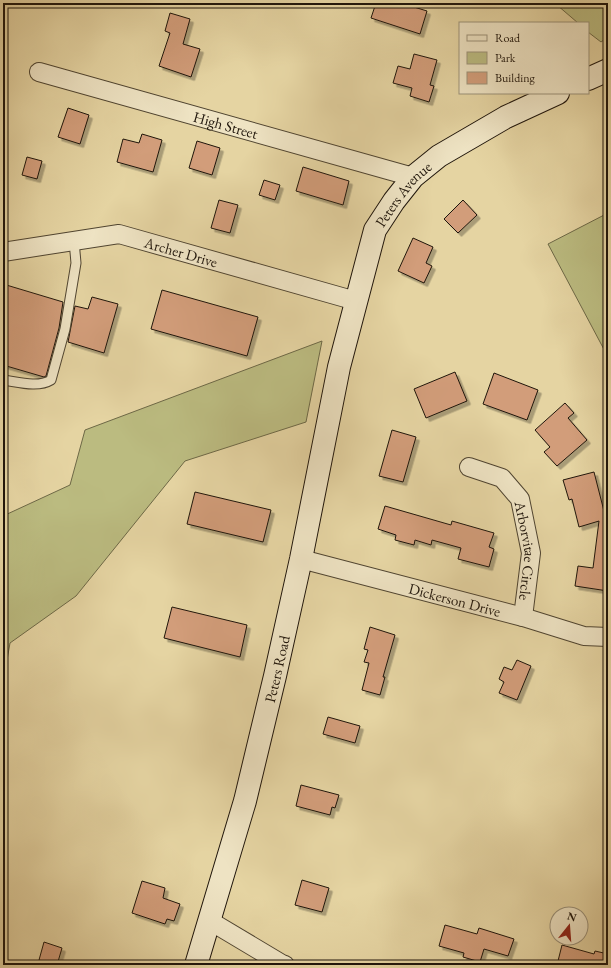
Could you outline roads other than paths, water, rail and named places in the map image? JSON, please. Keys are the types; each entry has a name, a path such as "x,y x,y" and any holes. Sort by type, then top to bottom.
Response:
{"street":[{"path":"589,79 608,70"},
{"name":"High Street","path":"40,72 413,177"},
{"name":"Peters Avenue","path":"339,368 375,230 394,201 413,177 439,156 506,117 556,94"},
{"name":"Archer Drive","path":"3,252 118,234 356,301"},
{"name":"Peters Road","path":"196,965 245,801 275,676 301,559 339,368"},
{"name":"Arborvitae Circle","path":"469,467 502,478 520,499 531,553 524,617"},
{"name":"Dickerson Drive","path":"301,559 524,617 584,636 608,637"},
{"path":"210,921 285,965"}],"lane":[{"path":"3,380 45,384 51,380 65,328 76,263 74,241"}]}
